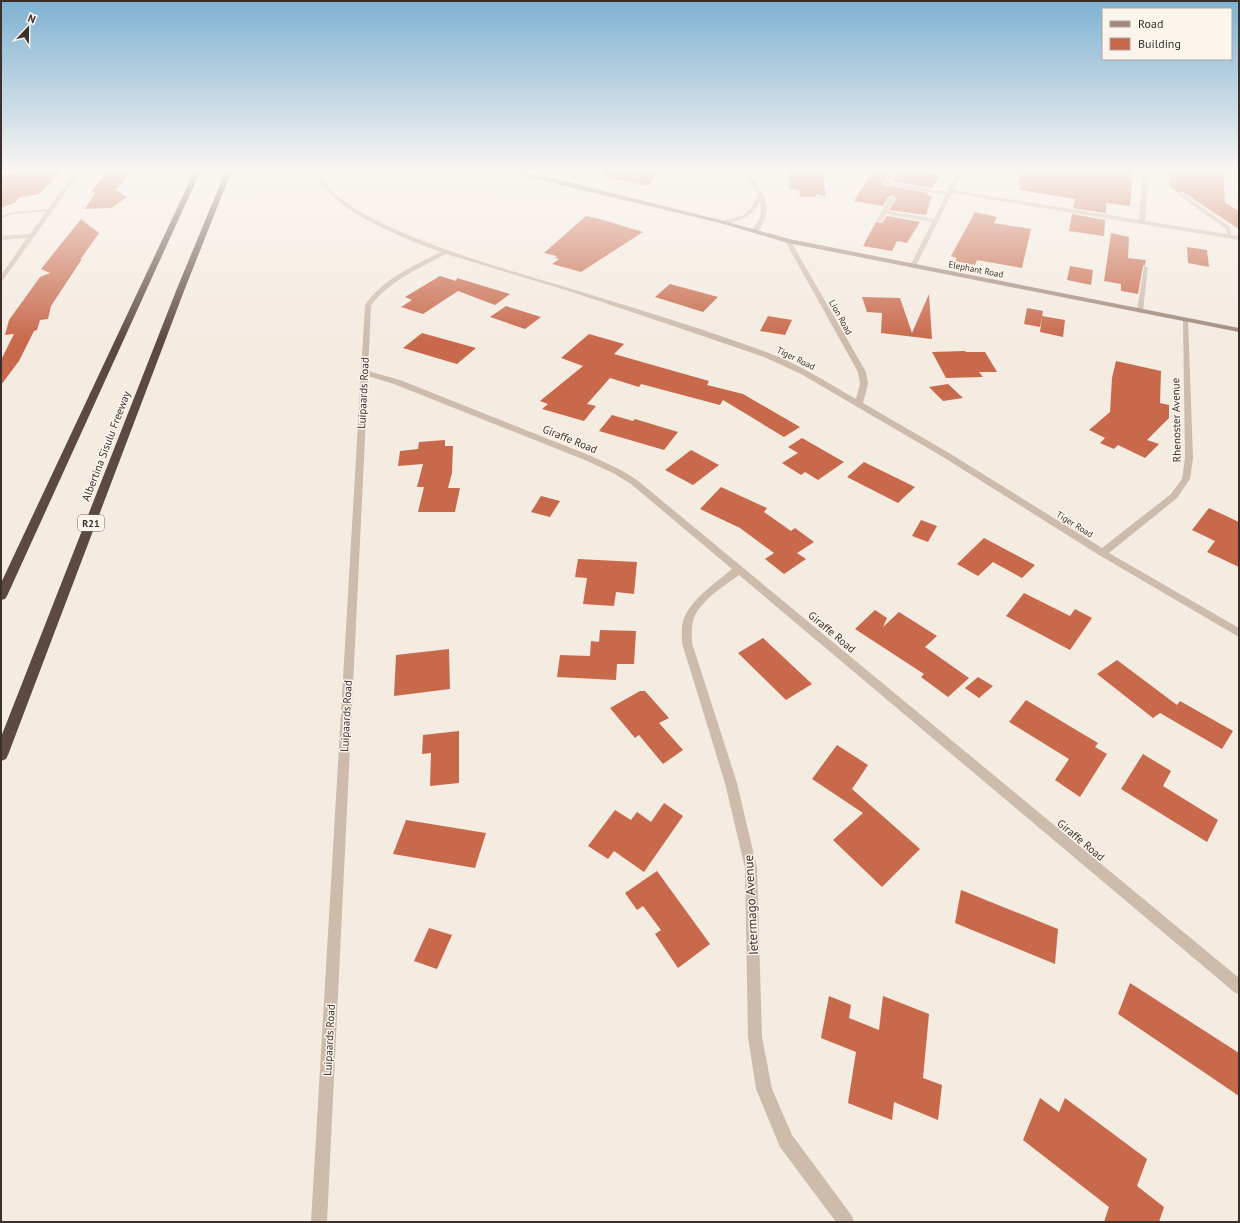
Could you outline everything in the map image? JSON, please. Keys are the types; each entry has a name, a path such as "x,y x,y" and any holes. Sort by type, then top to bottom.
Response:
{"highway":[{"path":"1,596 171,227"},
{"name":"Albertina Sisulu Freeway","path":"1,755 206,227"}],"street":[{"path":"1,279 37,227"},
{"name":"Tiger Road","path":"387,227 445,252 570,290 767,355 800,369 946,456 1102,553 1239,633"},
{"name":"Elephant Road","path":"740,227 788,241 1239,330"},
{"path":"754,231 759,227"},
{"path":"912,266 931,227"},
{"path":"1172,227 1239,238"},
{"path":"1,238 30,236"},
{"name":"Lion Road","path":"788,241 862,372 864,384 859,405"},
{"name":"Luipaards Road","path":"319,1222 368,305 372,299 388,285 445,252"},
{"name":"Rhenoster Avenue","path":"1102,553 1174,496 1186,479 1189,458 1186,320"},
{"name":"Giraffe Road","path":"364,372 397,382 618,472 634,482 1239,987"},
{"name":"Ietermago Avenue","path":"739,570 700,602 691,613 686,630 687,643 740,812 747,843 751,868 755,1037 764,1089 786,1141 846,1222"}],"lane":[{"path":"1227,227 1230,237"},
{"path":"1140,311 1146,267"}],"building":[{"path":"75,227 91,227 99,233 51,306 48,319 40,320 37,330 34,331 19,361 1,385 1,360 14,334 5,335 9,320 40,277 50,273 41,269"},
{"path":"573,227 627,227 643,232 581,272 552,264 559,259 555,258 557,256 544,253"},
{"path":"873,227 917,227 907,243 897,241 892,251 863,246"},
{"path":"967,227 1019,227 1031,229 1022,268 977,260 975,265 955,261 957,258 951,256"},
{"path":"1070,227 1105,227 1104,236 1069,231"},
{"path":"1111,233 1129,237 1128,258 1146,260 1145,265 1143,266 1138,294 1121,291 1121,284 1104,281"},
{"path":"1187,247 1207,250 1209,267 1188,263"},
{"path":"1070,266 1093,270 1091,285 1067,280"},
{"path":"440,276 456,281 457,278 510,294 495,305 458,291 423,314 401,307 412,300 405,297"},
{"path":"670,284 718,297 703,312 655,297"},
{"path":"929,294 932,339 881,333 882,313 867,312 862,297 900,298 912,333"},
{"path":"506,306 541,317 525,329 490,317"},
{"path":"1027,308 1043,311 1040,327 1024,324"},
{"path":"768,316 792,320 785,335 760,331"},
{"path":"1042,316 1065,320 1063,337 1040,332"},
{"path":"422,333 476,348 457,364 403,348"},
{"path":"589,334 624,344 614,354 709,381 707,385 743,394 800,427 784,437 723,400 720,405 641,384 639,387 610,378 587,404 596,406 584,421 542,409 548,404 540,401 583,366 561,358"},
{"path":"932,352 985,352 997,372 979,372 983,377 946,378"},
{"path":"1116,361 1161,371 1160,403 1169,405 1169,418 1147,440 1159,444 1145,458 1118,445 1114,449 1100,443 1105,438 1089,430 1110,412 1112,378"},
{"path":"948,384 963,398 943,401 929,387"},
{"path":"612,415 633,421 635,419 678,432 664,450 599,431"},
{"path":"802,438 844,462 818,480 805,472 801,475 782,463 798,453 788,447"},
{"path":"445,440 445,446 453,446 452,473 448,488 460,488 455,512 418,512 424,487 417,487 423,464 398,466 400,451 418,449 419,442"},
{"path":"691,450 719,465 693,485 665,470"},
{"path":"864,462 915,487 898,503 847,477"},
{"path":"721,487 767,508 764,512 791,531 795,528 814,542 797,553 806,559 784,574 765,559 774,553 740,528 700,509"},
{"path":"541,496 560,501 550,517 531,512"},
{"path":"1209,508 1239,522 1239,567 1207,552 1215,541 1192,530"},
{"path":"921,520 937,526 928,542 912,536"},
{"path":"984,538 1035,565 1022,578 993,562 978,576 957,564"},
{"path":"578,559 637,562 634,594 616,592 614,606 583,604 587,578 575,577"},
{"path":"1024,593 1070,616 1075,609 1092,618 1070,650 1006,616"},
{"path":"875,610 887,618 883,627 899,612 937,636 925,647 969,678 948,697 921,677 924,674 855,629"},
{"path":"600,630 636,631 634,664 617,664 616,680 557,677 560,655 590,656 591,641 599,642"},
{"path":"763,638 812,684 786,700 738,653"},
{"path":"449,649 450,689 394,696 396,655"},
{"path":"1117,660 1177,705 1180,701 1233,731 1222,749 1160,713 1153,718 1097,674"},
{"path":"978,677 993,686 979,698 965,688"},
{"path":"640,691 645,691 669,718 659,723 683,750 663,764 639,735 635,738 610,708"},
{"path":"1026,700 1098,743 1095,747 1107,754 1080,797 1055,780 1069,759 1009,722"},
{"path":"459,731 459,783 430,786 431,753 422,754 423,735"},
{"path":"837,745 868,765 852,789 920,849 882,887 833,840 863,813 812,779"},
{"path":"1143,754 1171,771 1163,786 1218,820 1207,842 1121,789"},
{"path":"664,803 683,816 644,872 614,851 608,859 588,846 615,810 631,820 637,812 651,822"},
{"path":"406,820 486,833 475,868 393,854"},
{"path":"657,871 710,944 678,968 655,934 661,930 643,906 637,910 625,893"},
{"path":"961,890 1058,929 1055,964 955,923"},
{"path":"429,928 452,935 437,969 414,961"},
{"path":"1130,983 1239,1053 1239,1096 1118,1014"},
{"path":"829,996 851,1005 849,1018 879,1030 883,996 929,1014 923,1078 942,1085 938,1120 894,1102 892,1120 848,1103 856,1052 821,1038"},
{"path":"1040,1098 1059,1112 1065,1098 1147,1159 1137,1186 1164,1207 1159,1222 1104,1222 1109,1207 1023,1140"}]}
